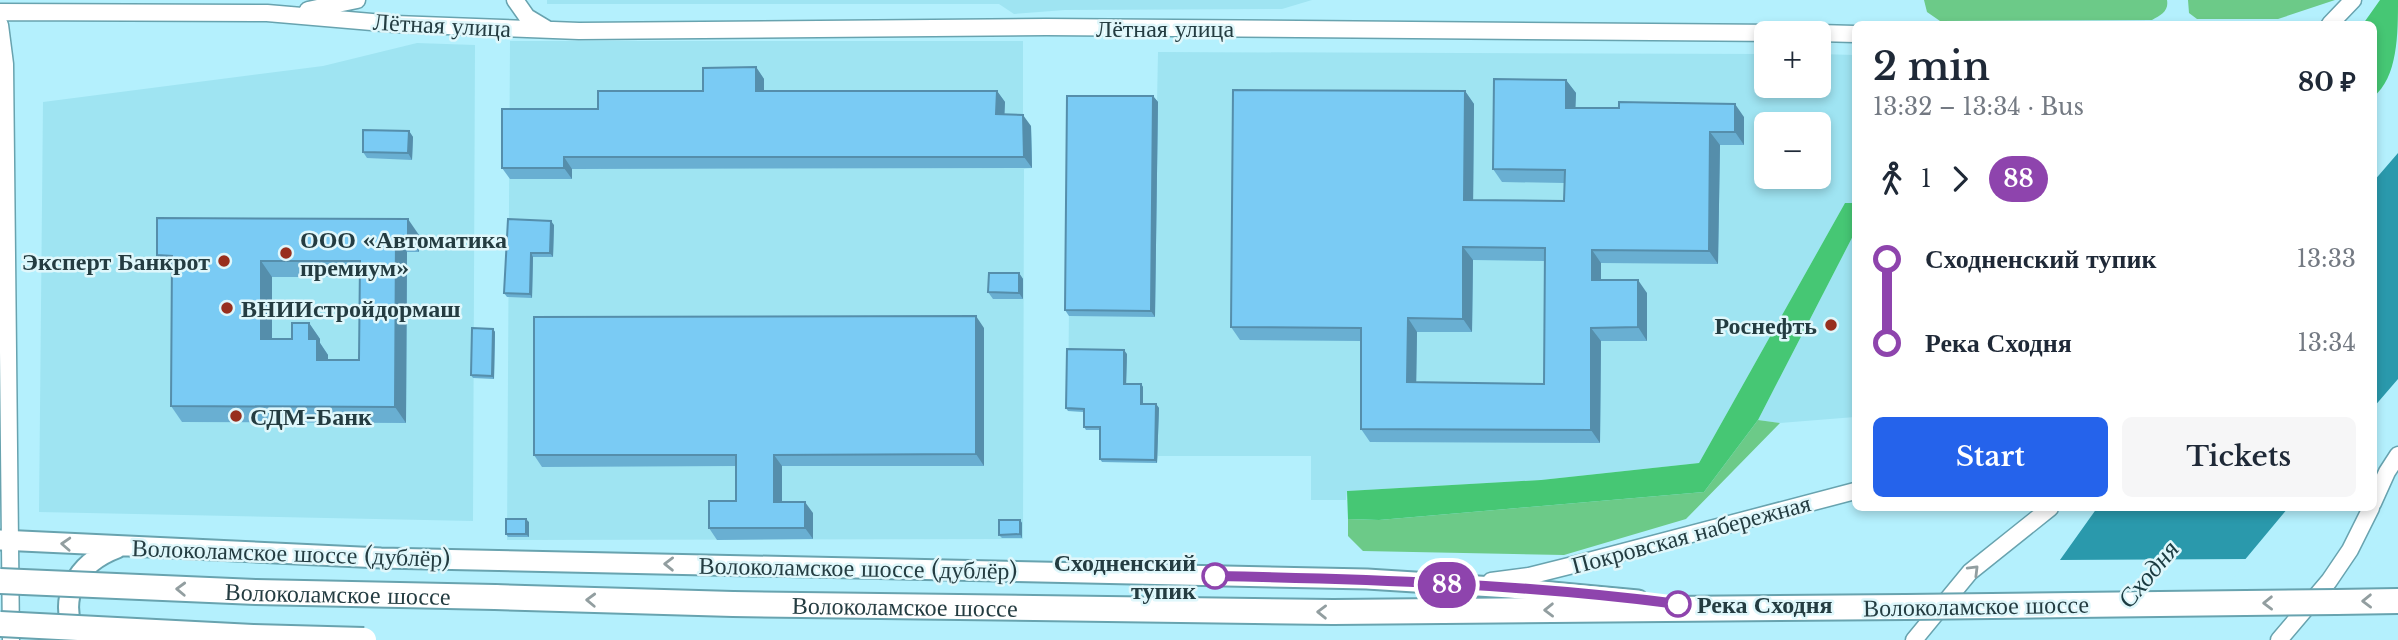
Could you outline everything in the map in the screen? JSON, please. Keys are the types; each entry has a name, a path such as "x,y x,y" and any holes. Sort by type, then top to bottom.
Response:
{"main road":[{"name":"Волоколамское шоссе","path":"0,581 256,592 733,604 1333,612 2398,601"},
{"name":"Волоколамское шоссе","path":"0,624 364,640"}],"street":[{"path":"267,13 324,8 357,0"},
{"name":"Лётная улица","path":"515,0 527,17 549,30"},
{"path":"2333,21 2353,0"},
{"name":"Лётная улица","path":"0,12 267,13 494,29 549,30 1059,27 1754,33"},
{"path":"0,25 5,64 5,540 11,640"},
{"path":"1831,33 1852,34"},
{"path":"2377,494 2398,455"},
{"name":"Покровская набережная","path":"1443,585 1529,576 1852,492"},
{"path":"1913,640 1970,572 2046,511"},
{"path":"2279,640 2329,581 2350,550 2370,511"},
{"name":"Волоколамское шоссе (дублёр)","path":"5,540 382,558 1367,579 1510,588 1715,609"},
{"path":"78,640 70,623 69,612 75,582 80,572 96,558 122,546"}],"shaded area":[{"path":"547,0 1312,0 1282,9 1065,10 1014,14 999,4 547,4"},
{"path":"510,41 1023,41 1023,126 1031,126 1032,168 1024,169 1023,539 507,540"},
{"path":"417,43 475,45 473,521 39,512 43,102 323,66"},
{"path":"1158,52 1754,54 1754,98 1831,98 1831,54 1852,55 1852,203 1845,203 1699,463 1541,480 1347,491 1346,500 1311,500 1311,456 1158,456 1157,463 1102,462 1102,430 1086,430 1086,412 1068,411 1071,102 1157,102"},
{"name":"Роснефть","path":"1852,238 1852,417 1780,423 1758,420"}],"green space":[{"path":"1924,0 2167,0 2167,7 2152,20 1940,21 1927,12"},
{"path":"2188,0 2335,0 2278,19 2197,19 2189,13"},
{"path":"2380,0 2398,0 2395,54 2387,78 2377,93 2377,21 2365,21"},
{"path":"1845,203 1852,203 1852,238 1758,420 1704,492 1379,520 1348,519 1347,491 1541,480 1699,463"},
{"path":"1758,420 1780,423 1686,519 1564,555 1363,551 1348,536 1348,519 1379,520 1704,492"}],"water":[{"path":"2398,153 2398,379 2377,403 2377,177"},
{"name":"Сходня","path":"2095,511 2286,511 2228,580 1993,640 2050,574"}],"pier":[{"path":"2249,559 2185,640 1990,640 2056,560"}],"building":[{"path":"756,67 756,91 997,91 996,114 1023,115 1024,157 564,157 564,168 502,168 502,109 598,109 598,91 703,91 703,68"},
{"path":"1494,79 1566,80 1566,108 1619,108 1619,102 1735,104 1735,132 1710,132 1709,251 1592,250 1592,280 1638,280 1638,327 1591,328 1591,430 1361,429 1361,328 1231,327 1233,90 1465,91 1464,200 1564,201 1565,170 1493,169","holes":["1463,247 1545,248 1544,384 1407,382 1408,318 1463,319"]},
{"path":"1067,96 1153,96 1151,311 1065,310"},
{"path":"363,130 409,131 408,153 363,152"},
{"name":"ВНИИстройдормаш","path":"157,218 408,219 408,236 396,236 395,407 171,406 172,256 157,255","holes":["261,261 360,261 359,360 317,360 317,339 309,339 309,323 292,323 292,339 261,339"]},
{"path":"508,219 551,221 550,253 531,253 530,294 504,293"},
{"path":"989,273 1019,273 1019,293 988,292"},
{"path":"976,316 976,454 774,455 774,502 805,502 805,528 709,528 709,501 736,501 736,455 534,455 534,317"},
{"path":"472,328 493,329 492,376 471,375"},
{"path":"1067,349 1124,350 1124,384 1141,384 1141,404 1156,404 1155,460 1100,459 1100,427 1084,427 1084,409 1066,408"},
{"path":"506,519 526,519 526,534 506,534"},
{"path":"999,520 1020,520 1020,534 999,535"}],"bus line":[{"name":"88","path":"1215,576 1367,579 1510,588 1678,604"}],"place":[{"name":"ООО «Автоматика премиум»","path":"286,253"},
{"name":"Эксперт Банкрот","path":"224,261"},
{"name":"ВНИИстройдормаш","path":"227,308"},
{"name":"Роснефть","path":"1831,325"},
{"name":"СДМ-Банк","path":"236,416"},
{"name":"Сходненский тупик","path":"1215,576"},
{"name":"Река Сходня","path":"1678,604"}]}
